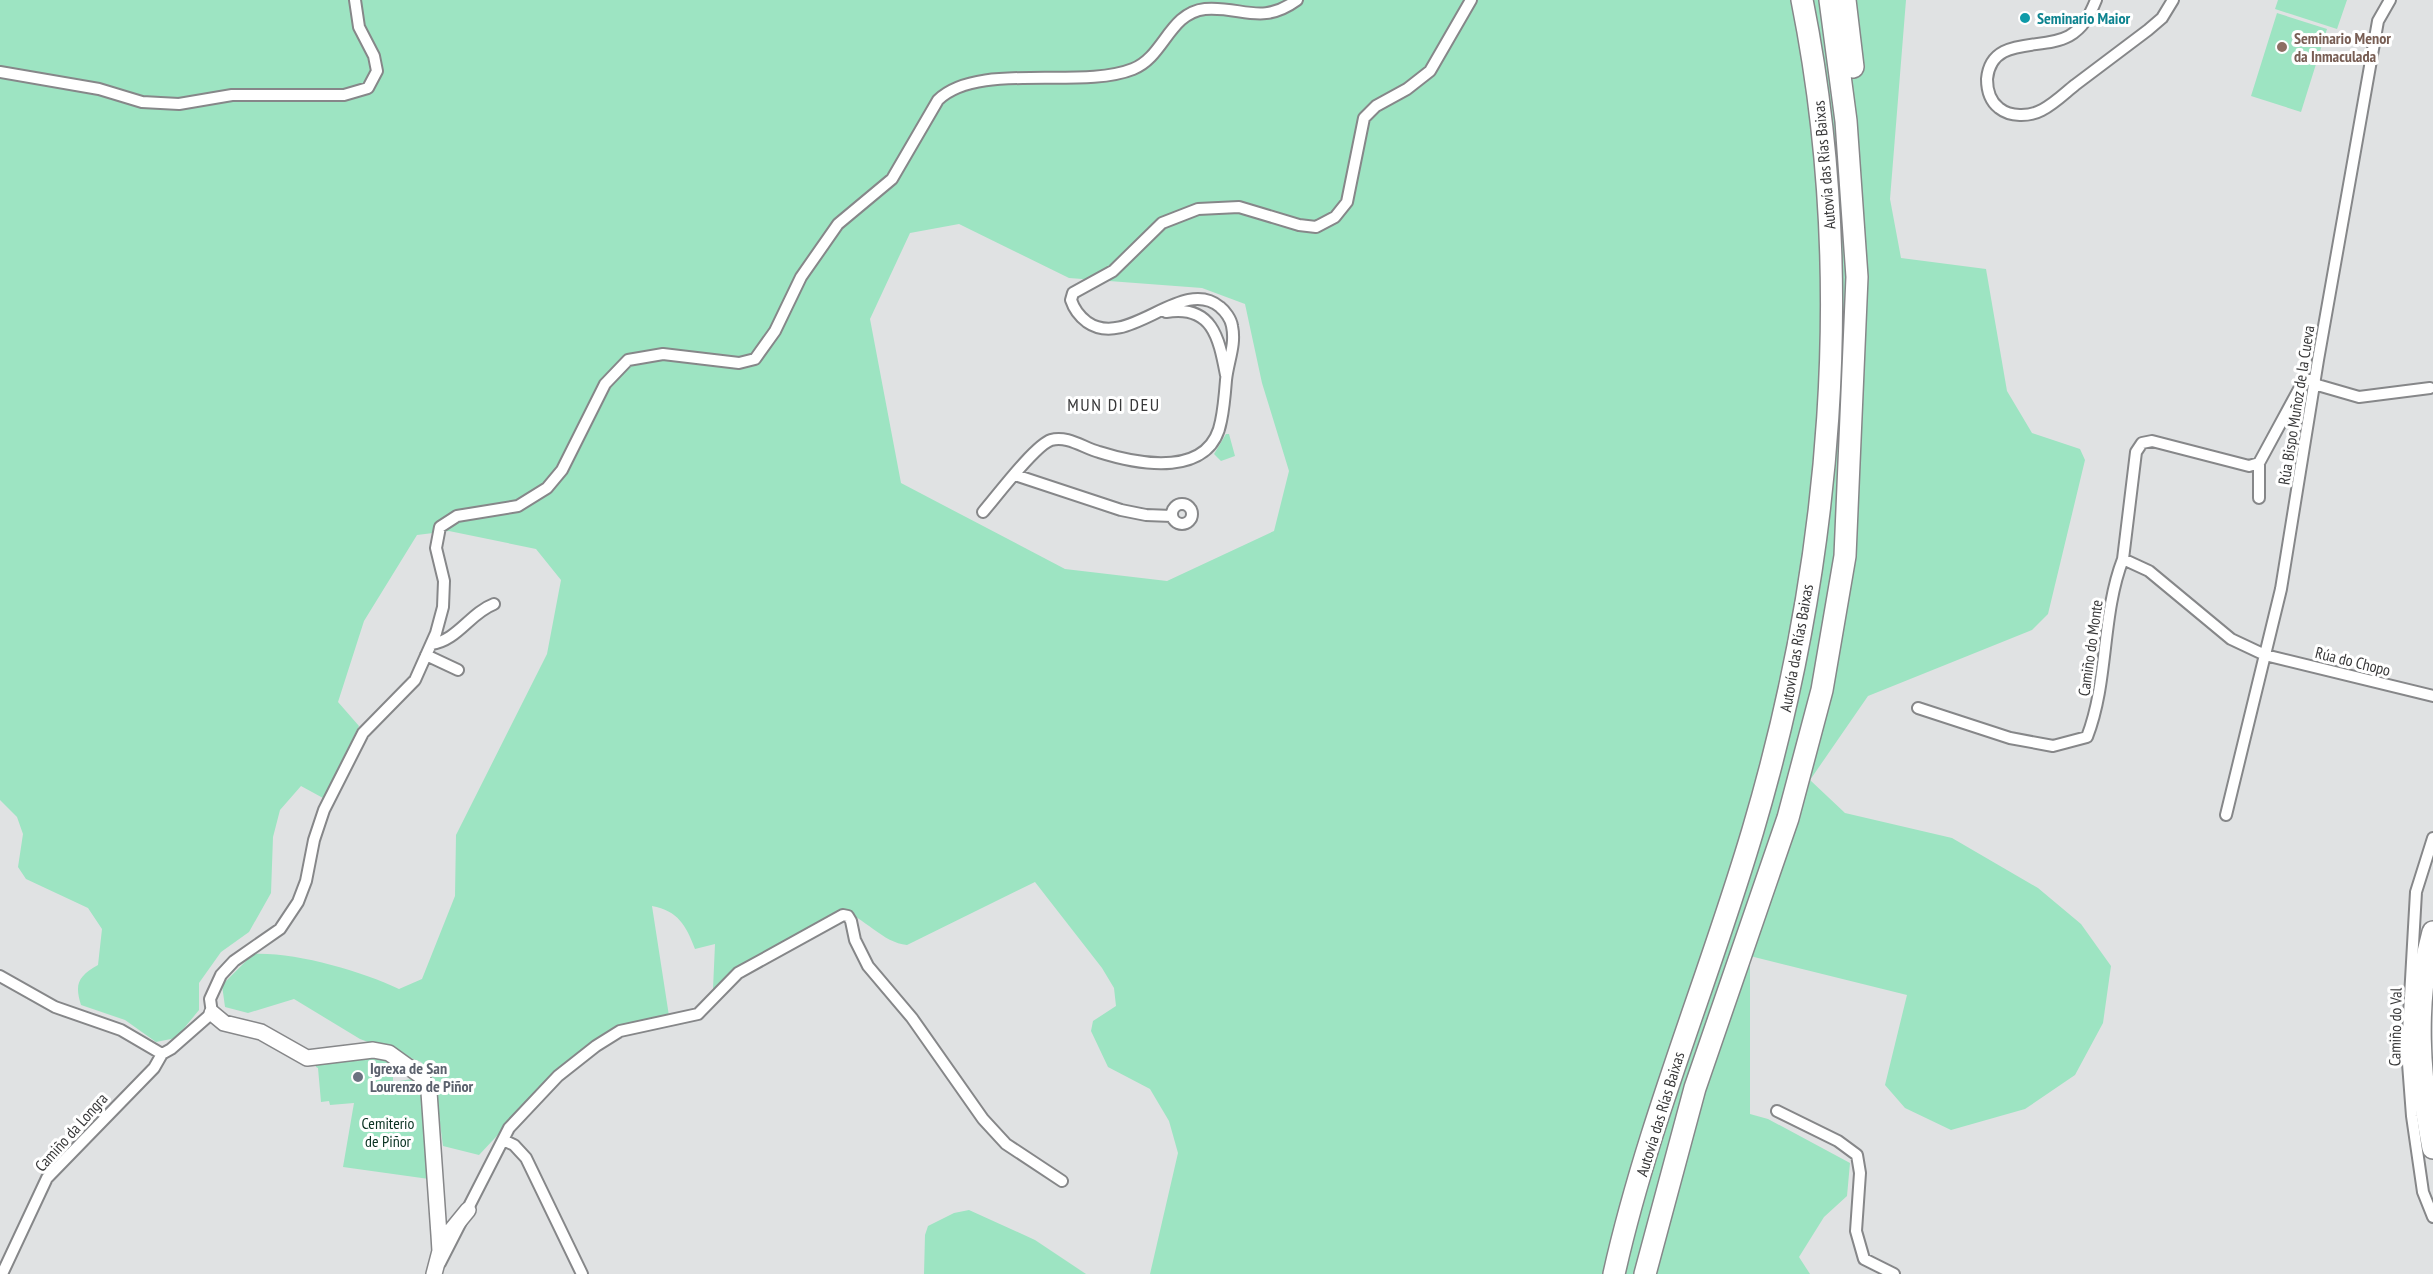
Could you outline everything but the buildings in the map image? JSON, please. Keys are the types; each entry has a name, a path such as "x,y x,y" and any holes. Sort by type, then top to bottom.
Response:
{"highway":[{"name":"Autovía das Rías Baixas","path":"1614,1274 1658,1113 1753,832 1779,737 1799,642 1820,503 1832,363 1830,227 1821,125 1811,47 1802,0"},
{"name":"Autovía das Rías Baixas","path":"1645,1274 1695,1088 1788,818 1822,690 1845,556 1857,277 1846,121 1830,0"},
{"path":"1845,0 1851,35 1863,212 1857,277"},
{"path":"2433,932 2426,956 2418,1033 2425,1108 2433,1148"}],"street":[{"path":"0,72 88,87 142,102 179,104 241,94 344,95 368,88 377,71 374,56 359,27 355,0"},
{"path":"435,1271 439,1234 429,1092 421,1076 395,1056 381,1050 316,1058 300,1056 261,1032 224,1023 212,1013 210,999 221,975 234,961 280,928 292,913 306,881 318,824 350,756 371,722 412,685 431,644 445,598 444,581 436,548 440,527 457,516 518,506 547,488 562,470 605,384 614,372 628,360 663,354 739,363 754,359 775,331 801,277 838,224 892,179 944,95 977,82 1093,76 1132,70 1150,58 1179,21 1195,12 1205,9 1263,14 1282,9 1297,0"},
{"path":"982,512 1028,459 1047,441 1061,438 1097,452 1133,461 1178,463 1193,459 1207,450 1218,432 1226,378 1233,352 1232,326 1218,306 1205,300 1191,300 1120,327 1100,327 1078,313 1071,297 1080,287 1113,271 1162,223 1198,209 1239,207 1299,225 1316,226 1335,217 1347,202 1360,129 1366,113 1407,89 1430,72 1471,0"},
{"path":"2096,0 2087,20 2070,36 2055,42 2018,46 1997,57 1990,66 1988,89 1997,107 2018,115 2042,110 2148,30 2162,18 2173,0"},
{"name":"Rúa Bispo Muñoz de la Cueva","path":"2226,815 2281,589 2314,382 2378,21 2390,0"},
{"path":"1207,320 1210,309 1218,306"},
{"path":"1149,317 1183,311 1207,320 1217,335 1226,378"},
{"path":"2259,498 2259,463 2304,380 2359,397 2430,388"},
{"path":"2259,463 2249,466 2152,441 2142,443 2136,452 2123,559 2150,571 2231,639 2265,655"},
{"path":"1028,459 1034,475 1042,484"},
{"path":"1015,475 1121,510 1146,515 1172,516"},
{"name":"Camiño do Monte","path":"1918,708 2010,738 2053,746 2087,737 2096,712 2114,581 2123,559"},
{"path":"431,644 450,638 481,610 494,604"},
{"name":"Rúa do Chopo","path":"2265,655 2433,696"},
{"path":"426,656 458,670"},
{"name":"Camiño do Val","path":"2433,838 2416,892 2407,1050 2412,1116 2423,1192 2433,1217"},
{"path":"435,1271 446,1255 516,1118 558,1076 596,1046 630,1028 698,1014 738,973 843,915 848,916 860,952 874,974 912,1018 983,1119 1006,1144 1062,1181"},
{"path":"0,976 55,1008 121,1030 162,1054"},
{"name":"Camiño da Longra","path":"2,1274 47,1178 154,1068 162,1054 212,1013"},
{"path":"1777,1111 1839,1141 1857,1155 1860,1173 1856,1231 1864,1259 1894,1274"},
{"path":"503,1140 514,1145 526,1158 582,1274"},
{"path":"439,1234 450,1232 468,1210"}],"green space":[{"path":"0,0 1906,0 1890,199 1901,258 1986,269 2007,391 2032,433 2080,449 2085,460 2048,614 2032,630 1868,696 1810,780 1845,813 1952,838 2038,888 2081,924 2111,966 2103,1023 2075,1075 2025,1109 1951,1130 1905,1108 1885,1085 1907,995 1750,956 1750,1114 1768,1119 1850,1163 1847,1196 1824,1217 1799,1257 1810,1274 1150,1274 1178,1153 1169,1121 1150,1089 1108,1067 1091,1031 1093,1021 1116,1006 1114,988 1102,968 1035,882 907,945 890,940 840,909 747,963 713,989 715,944 695,949 684,926 675,915 652,906 669,1016 629,1024 554,1075 479,1155 443,1146 435,1086 432,1077 421,1062 360,1039 294,999 248,1013 225,1007 222,985 253,954 308,959 366,976 399,989 422,979 455,896 456,835 547,654 561,580 536,549 449,531 417,535 364,621 338,702 359,726 323,798 301,786 280,810 273,837 271,893 249,932 221,952 199,983 199,1010 176,1038 156,1042 125,1020 81,1005 78,986 82,977 98,965 102,929 88,908 26,879 18,867 23,834 17,817 0,800","holes":["959,224 1069,278 1202,288 1245,304 1262,383 1289,471 1274,531 1167,581 1065,569 901,483 870,319 910,233"]},
{"path":"2278,0 2347,0 2337,29 2275,9"},
{"path":"2277,13 2327,29 2301,112 2251,96"},
{"path":"1226,434 1229,434 1235,456 1221,461 1214,454"},
{"name":"Cemiterio de Piñor","path":"380,1055 393,1064 393,1082 412,1079 422,1089 429,1179 343,1167 354,1103 330,1105 329,1101 321,1102 318,1068 315,1063"},
{"path":"969,1210 1035,1240 1086,1274 924,1274 925,1235 928,1226 954,1213"}],"place":[{"name":"Seminario Maior","path":"2025,18"},
{"name":"Seminario Menor da Inmaculada","path":"2282,47"},
{"name":"Igrexa de San Lourenzo de Piñor","path":"358,1077"}],"district":[{"name":"MUN DI DEU","path":"1114,404"}]}
